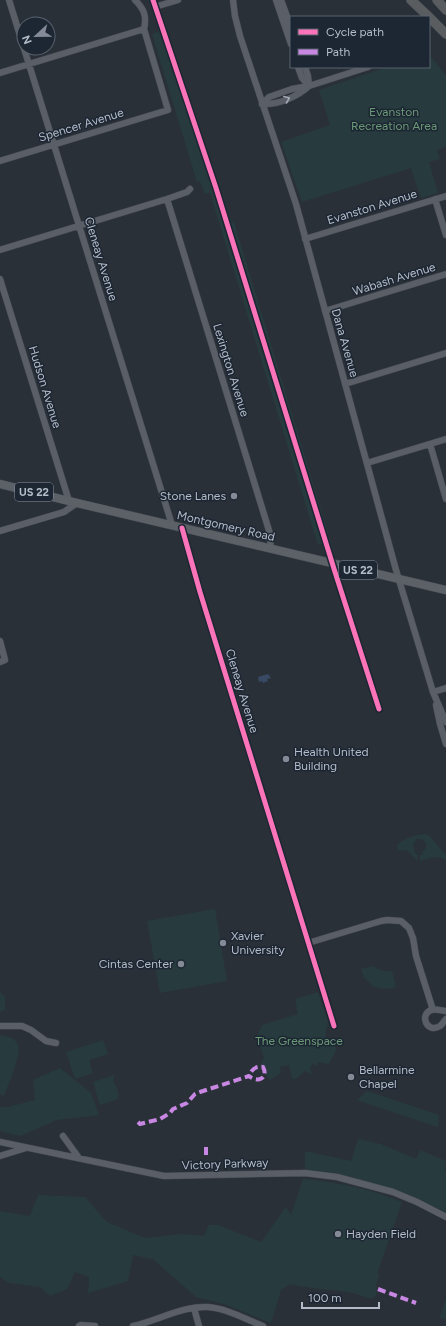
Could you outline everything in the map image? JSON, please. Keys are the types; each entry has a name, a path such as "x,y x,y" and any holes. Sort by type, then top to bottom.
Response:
{"highway":[{"path":"411,0 428,16"},
{"path":"437,0 446,10"},
{"path":"430,18 446,34"}],"main road":[{"name":"Montgomery Road","path":"0,484 446,590"}],"street":[{"name":"Cleneay Avenue","path":"9,0 172,525"},
{"path":"0,73 144,29 146,16 135,0"},
{"path":"158,6 178,0"},
{"name":"Dana Avenue","path":"233,0 238,30 296,204 399,579 434,692 446,722"},
{"path":"276,0 290,41"},
{"path":"281,0 290,24"},
{"name":"Spencer Avenue","path":"0,162 168,110 144,29"},
{"path":"298,68 302,78 309,86"},
{"path":"305,68 309,86"},
{"path":"262,104 269,97 365,68"},
{"path":"0,250 167,199 187,192 190,189"},
{"name":"Evanston Avenue","path":"305,239 446,196"},
{"name":"Lexington Avenue","path":"167,199 272,536 270,549"},
{"path":"435,199 446,235"},
{"name":"Wabash Avenue","path":"325,311 446,274"},
{"name":"Hudson Avenue","path":"0,279 73,502"},
{"path":"345,384 446,353"},
{"path":"367,463 446,439"},
{"path":"430,444 446,498"},
{"path":"0,531 64,512 70,509 73,502"},
{"name":"Cleneay Avenue","path":"182,528 308,943 381,921 400,921 406,924 411,933 416,956 432,1010"},
{"path":"0,641 3,661"},
{"path":"434,692 446,688"},
{"name":"Dana Avenue","path":"434,692 440,724 446,744"},
{"path":"446,1011 436,1009 432,1010 426,1013 425,1018 430,1028 439,1027 446,1019"},
{"path":"0,1026 22,1026 31,1030 46,1041 56,1042"},
{"path":"63,1136 79,1158"},
{"name":"Victory Parkway","path":"0,1142 164,1176 305,1173 337,1177 393,1192 446,1217"},
{"path":"0,1156 27,1147"},
{"path":"133,1326 201,1307 216,1308 263,1326"},
{"path":"194,1308 199,1326"},
{"path":"79,1326 95,1326"}],"green space":[{"path":"150,0 156,0 232,223 234,222 335,556 324,553 322,544 318,545 210,193 205,194 200,181 197,182 152,34 160,31"},
{"name":"Evanston Recreation Area","path":"430,56 446,75 446,147 437,150 440,159 429,162 438,193 421,198 411,168 302,202 281,142 330,125 319,90 384,68 430,68"},
{"path":"425,834 430,836 446,854 446,860 436,857 420,861 420,855 423,854 422,852 426,848 426,843 422,839 416,839 413,845 415,853 418,855 417,861 407,850 398,850 397,845 403,840"},
{"path":"215,909 227,981 160,993 147,921"},
{"path":"373,966 377,969 392,971 396,987 384,989 371,985 364,977 361,969"},
{"path":"0,992 5,997 5,1010 0,1012"},
{"name":"The Greenspace","path":"318,992 328,1022 325,1034 326,1038 337,1049 329,1064 319,1062 316,1067 314,1063 310,1068 312,1074 305,1071 296,1079 292,1079 289,1065 280,1067 281,1073 270,1080 260,1065 264,1058 257,1037 262,1025 298,1014 295,999"},
{"path":"0,1035 14,1039 18,1048 17,1061 4,1096 0,1094"},
{"path":"103,1040 108,1054 89,1060 93,1073 75,1079 66,1052"},
{"path":"60,1068 91,1093 99,1115 57,1120 20,1136 0,1131 0,1107 8,1107 35,1100 33,1080"},
{"path":"115,1075 113,1080 118,1091 118,1099 100,1105 93,1082"},
{"path":"367,1091 439,1115 438,1127 357,1100"},
{"path":"358,1139 381,1144 416,1159 420,1150 446,1161 446,1217 379,1188 305,1173 305,1151 351,1161"},
{"path":"303,1179 353,1187 378,1193 402,1202 377,1274 379,1276 376,1285 377,1292 374,1298 290,1284 281,1290 271,1323 224,1304 196,1297 153,1259 133,1255 128,1281 88,1293 89,1277 75,1272 67,1289 50,1296 40,1287 9,1283 0,1277 0,1211 30,1216 38,1195 85,1197 107,1222 145,1238 182,1234 204,1236 209,1225 218,1225 261,1242 286,1207 291,1215"},
{"path":"446,1299 446,1320 439,1318"}],"water":[{"path":"268,674 271,678 267,679 268,681 263,683 262,681 259,682 258,677"}],"marked path":[{"path":"138,1122 140,1124 160,1119 170,1113 173,1109 187,1103 195,1094 200,1092 249,1076 255,1079 261,1079 264,1074 263,1067 254,1068 249,1076"},
{"path":"206,1147 206,1155"},
{"path":"378,1289 416,1303"}],"cycle path":[{"path":"153,0 216,188 379,709"},
{"path":"182,528 200,592 334,1026"}],"place":[{"name":"Stone Lanes","path":"234,496"},
{"name":"Health United Building","path":"286,759"},
{"name":"Xavier University","path":"223,943"},
{"name":"Cintas Center","path":"181,964"},
{"name":"Bellarmine Chapel","path":"351,1077"},
{"name":"Hayden Field","path":"338,1234"}]}
